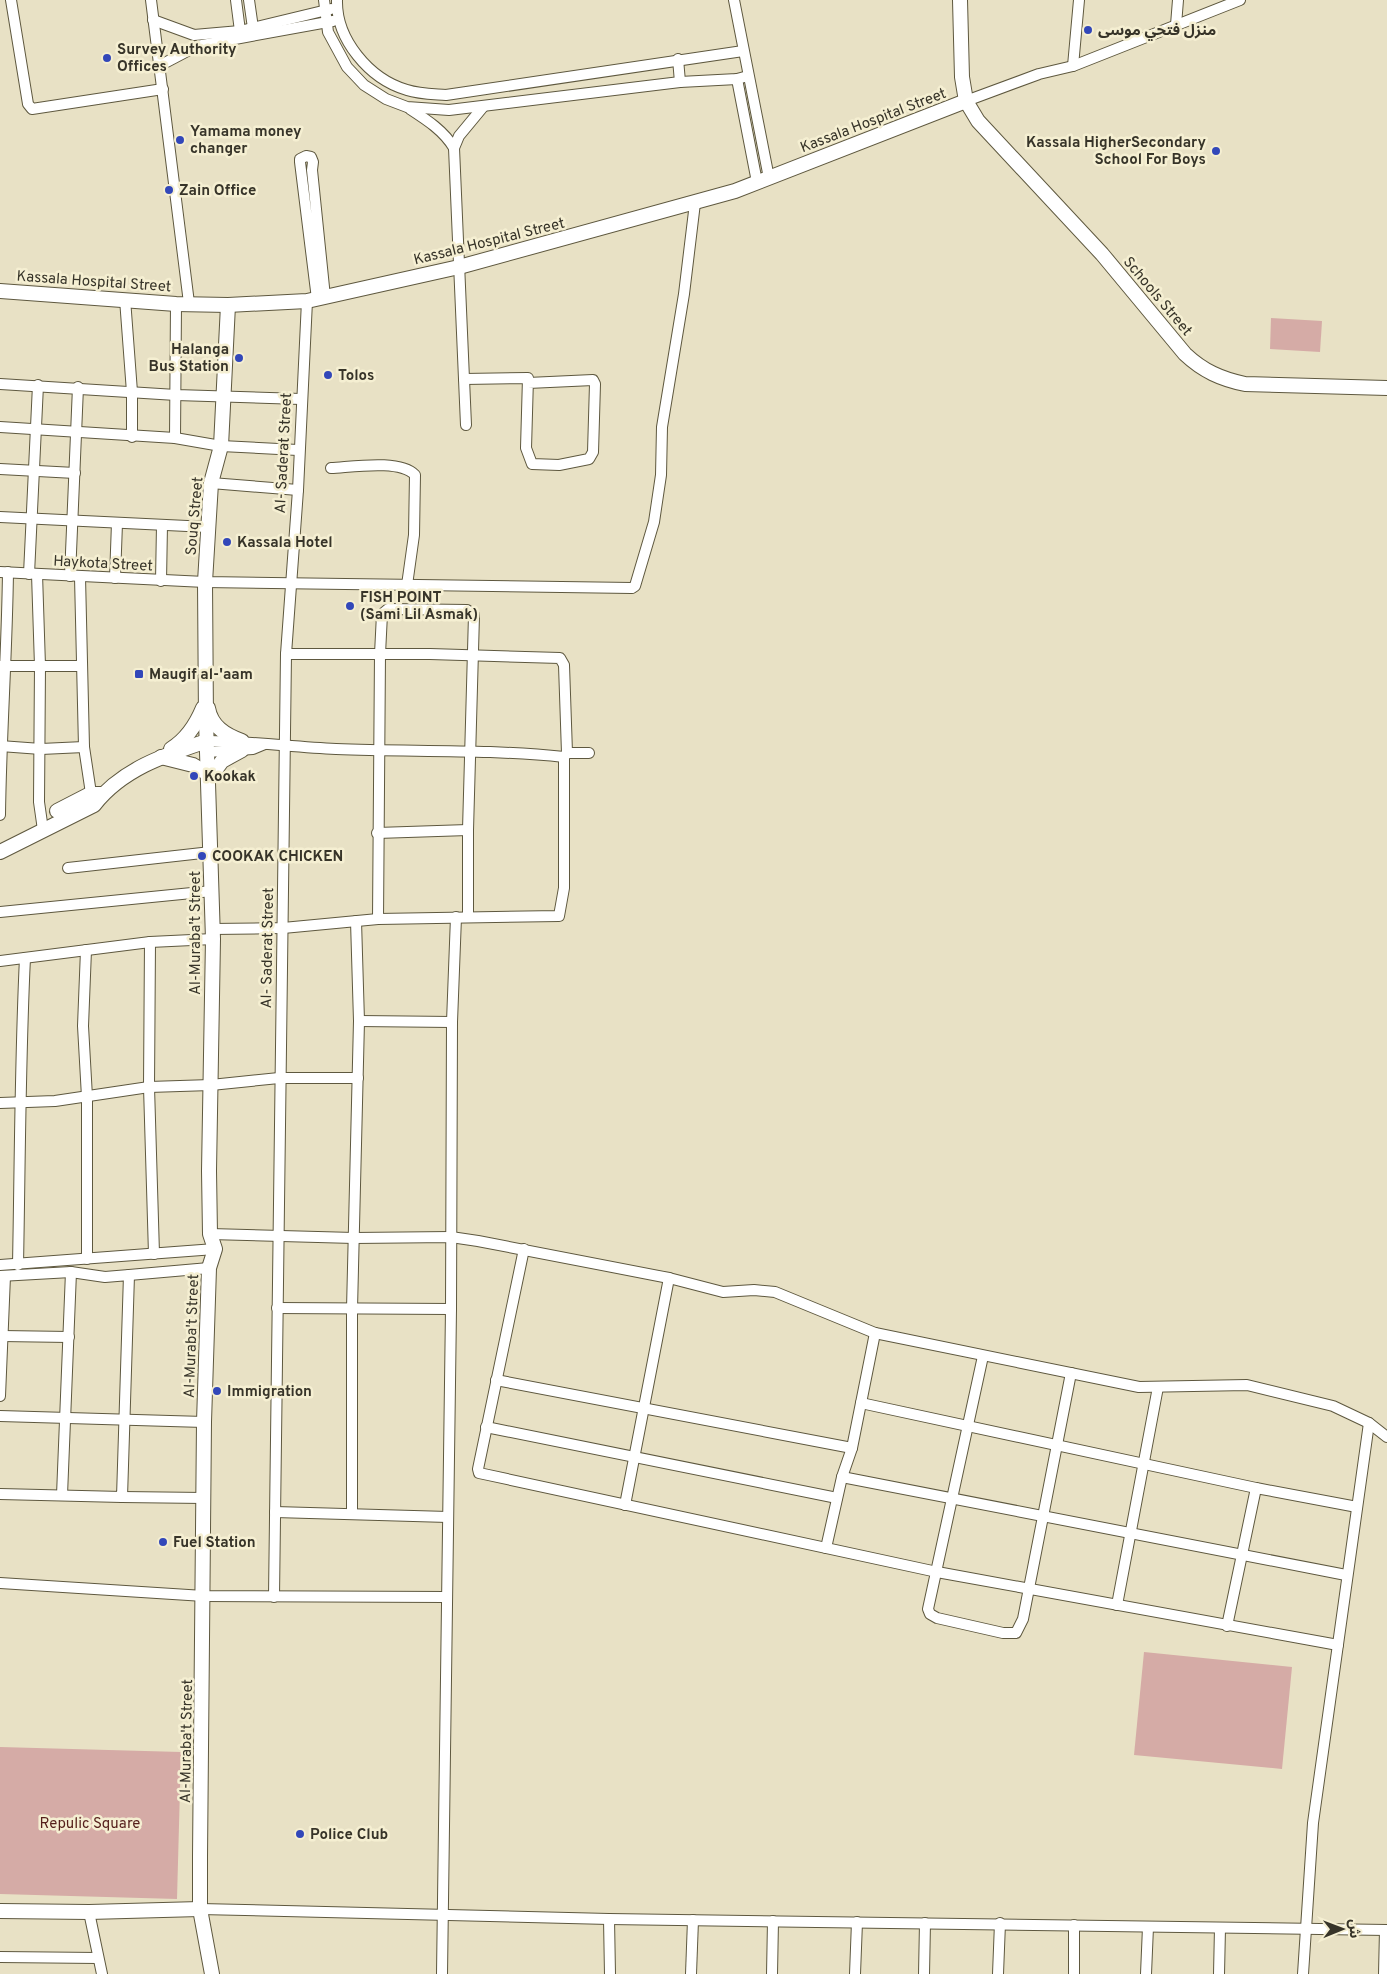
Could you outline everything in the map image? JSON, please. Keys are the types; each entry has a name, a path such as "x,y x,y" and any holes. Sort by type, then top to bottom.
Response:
{"main road":[{"path":"960,0 962,77 966,101"},
{"name":"Kassala Hospital Street","path":"0,291 228,305 316,299 459,266 695,202 763,180 966,101"},
{"name":"Schools Street","path":"966,101 978,121 1102,254 1184,354 1197,366 1225,380 1245,384 1387,388"},
{"name":"Souq Street","path":"207,700 206,582 208,527 211,483 221,446 222,395 228,305"},
{"path":"162,756 193,766 208,777 222,761 242,745 217,727 209,714 207,700"},
{"path":"0,852 43,825 95,798 126,774 162,756 181,743 197,723 207,700"},
{"name":"Al-Muraba't Street","path":"207,700 213,934 210,1234 215,1249 209,1268 204,1422 200,1909 212,1974"},
{"path":"162,756 207,746"},
{"path":"0,841 43,825"},
{"path":"0,1911 89,1912 200,1909"}],"street":[{"path":"11,0 28,104 32,109 162,89"},
{"path":"151,0 162,89 183,303 176,395 175,438"},
{"path":"236,0 240,31"},
{"path":"249,0 253,28"},
{"path":"734,0 748,76 763,180"},
{"path":"1073,66 1079,0"},
{"path":"1176,25 1178,0"},
{"path":"966,101 1039,74 1073,66 1240,0"},
{"path":"154,20 194,35 240,31 324,5 337,4 339,20 358,57 377,75 406,90 446,95 482,91 678,59 743,51"},
{"path":"324,5 326,22 333,44 346,67 364,85 386,99 407,107 433,124 448,138 454,148"},
{"path":"159,66 197,46 339,20"},
{"path":"678,59 680,82"},
{"path":"407,107 431,110 484,107 680,82 737,79 748,76"},
{"path":"737,79 763,180"},
{"path":"466,425 454,148 459,136 484,107"},
{"path":"306,156 311,157 313,162 316,299 300,162 300,159 306,156"},
{"name":"Haykota Street","path":"4,572 206,582 290,582 627,590 635,586 654,522 661,475 662,427 684,294 695,202"},
{"path":"125,299 132,392 132,436"},
{"name":"Al- Saderat Street","path":"274,1597 279,1078 283,928 286,654 298,490 301,399 316,299"},
{"path":"464,378 528,378"},
{"path":"528,378 528,383 593,380 595,384 593,452 589,459 559,465 532,464 526,448 528,378"},
{"path":"0,384 78,387 176,395 301,399"},
{"path":"38,385 31,519 40,666 39,802 43,825"},
{"path":"78,387 73,521 75,577 84,747 95,798"},
{"path":"0,427 175,438 221,446 298,450"},
{"path":"331,468 390,466 408,468 415,475 414,535 407,585"},
{"path":"0,469 75,473"},
{"path":"211,483 298,490"},
{"path":"0,517 208,527"},
{"path":"115,578 117,523"},
{"path":"161,581 162,525"},
{"path":"0,815 0,746 4,666 4,572"},
{"path":"378,919 377,833 380,654 382,614 388,609 470,611 474,615 468,830 468,916"},
{"path":"0,961 213,934 378,919 456,916 559,916 564,888 566,755 564,665 560,658 472,654 286,654"},
{"path":"4,666 80,666"},
{"path":"207,746 265,744 379,750 514,752 566,755 589,753"},
{"path":"0,746 40,749 84,747"},
{"path":"377,833 468,830"},
{"path":"68,868 211,852"},
{"path":"0,912 212,891"},
{"path":"442,1974 451,1309 452,1022 456,916"},
{"path":"352,1514 352,1309 359,1022 356,921"},
{"path":"150,942 149,1087 154,1254"},
{"path":"86,950 83,1026 87,1097 87,1259"},
{"path":"18,1265 25,958"},
{"path":"359,1022 452,1022"},
{"path":"0,1103 87,1097 149,1087 211,1085 279,1078 358,1078"},
{"path":"210,1234 354,1238 451,1237 524,1249 669,1278 722,1292 754,1290 775,1292 875,1333 983,1356 1139,1387 1247,1386 1333,1406 1369,1423 1387,1437"},
{"path":"0,1265 215,1249"},
{"path":"524,1249 486,1427 478,1469 479,1473 937,1572 1338,1645"},
{"path":"0,1396 2,1276 71,1272 105,1277 209,1268"},
{"path":"62,1496 71,1272"},
{"path":"122,1496 129,1275"},
{"path":"625,1505 669,1278"},
{"path":"277,1308 451,1309"},
{"path":"826,1548 842,1477 852,1448 875,1333"},
{"path":"2,1336 69,1337"},
{"path":"983,1356 928,1609 930,1614 937,1618 1003,1632 1016,1633 1020,1627 1058,1446 1071,1373"},
{"path":"496,1380 852,1448"},
{"path":"1117,1605 1158,1387"},
{"path":"861,1403 1256,1488 1357,1507"},
{"path":"0,1416 204,1422"},
{"path":"1303,1974 1313,1823 1346,1575 1369,1423"},
{"path":"486,1427 837,1498"},
{"path":"842,1477 952,1496 1346,1575"},
{"path":"1227,1626 1256,1488"},
{"path":"0,1494 204,1498"},
{"path":"275,1512 448,1517"},
{"path":"0,1583 204,1596 446,1598"},
{"path":"200,1909 609,1919 1386,1930 1384,1974"},
{"path":"89,1912 102,1974"},
{"path":"609,1919 610,1974"},
{"path":"691,1974 694,1920"},
{"path":"772,1974 773,1921"},
{"path":"855,1974 858,1922"},
{"path":"924,1923 924,1974"},
{"path":"998,1974 1000,1924"},
{"path":"1074,1925 1074,1974"},
{"path":"1146,1974 1148,1926"},
{"path":"1219,1974 1220,1928"},
{"path":"0,1957 98,1958"}],"green space":[{"path":"1271,318 1322,321 1320,352 1270,349"},
{"path":"1144,1652 1292,1667 1282,1769 1134,1755"},
{"name":"Repulic Square","path":"0,1747 181,1752 177,1899 0,1894"}],"place":[{"name":"منزل فتحي موسى","path":"1088,30"},
{"name":"Survey Authority Offices","path":"107,58"},
{"name":"Yamama money changer","path":"180,140"},
{"name":"Kassala HigherSecondary School For Boys","path":"1216,151"},
{"name":"Zain Office","path":"169,190"},
{"name":"Halanga Bus Station","path":"239,358"},
{"name":"Tolos","path":"328,375"},
{"name":"Kassala Hotel","path":"227,542"},
{"name":"FISH POINT (Sami Lil Asmak)","path":"350,606"},
{"name":"Maugif al-'aam","path":"139,674"},
{"name":"Kookak","path":"194,776"},
{"name":"COOKAK CHICKEN","path":"202,856"},
{"name":"Immigration","path":"217,1391"},
{"name":"Fuel Station","path":"163,1542"},
{"name":"Police Club","path":"300,1834"}]}
